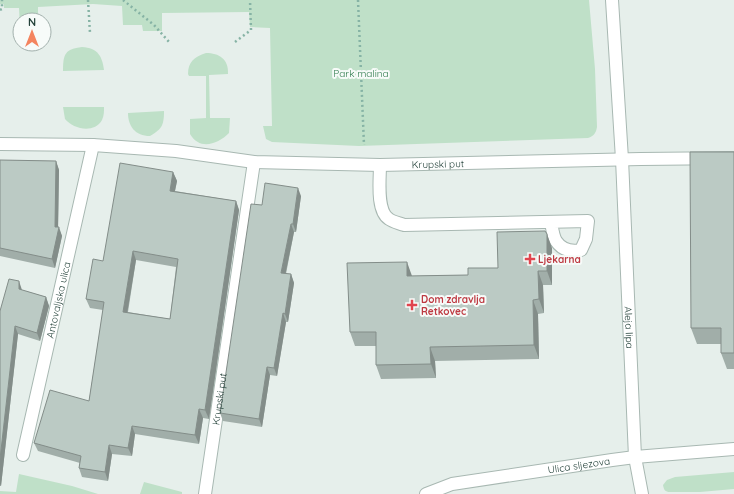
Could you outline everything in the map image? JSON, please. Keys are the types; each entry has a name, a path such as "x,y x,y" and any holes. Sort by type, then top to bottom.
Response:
{"street":[{"name":"Aleja lipa","path":"612,0 622,160 635,457 642,494"},
{"name":"Krupski put","path":"0,144 93,145 176,151 254,162 380,165 622,160"},
{"name":"Antovaljska ulica","path":"24,455 93,145"},
{"path":"622,160 734,158"},
{"name":"Krupski put","path":"205,494 254,162"},
{"path":"380,165 381,208 388,219 404,225 551,222 588,222 586,239 581,250 573,252 565,249 556,241 551,222"},
{"name":"Ulica sljezova","path":"426,494 452,484 635,457 734,449"}],"path":[{"path":"0,10 2,9 2,0"},
{"path":"88,0 90,33"},
{"path":"123,0 154,25 170,43"},
{"path":"235,42 251,30 250,0"},
{"path":"358,0 364,152"}],"green space":[{"name":"Park malina","path":"0,0 589,0 595,69 597,129 593,135 588,138 359,146 272,142 266,139 263,126 272,126 270,28 250,27 249,12 162,13 162,31 143,31 142,25 123,25 122,6 93,4 38,7 38,12 19,12 19,8 4,8 4,4 0,4"},
{"path":"82,47 92,49 98,54 102,61 104,70 63,71 66,53 72,49"},
{"path":"206,53 215,54 222,58 227,64 228,69 228,74 209,75 210,118 230,118 229,133 220,140 209,144 199,143 190,134 190,119 206,118 206,76 189,76 188,74 189,66 192,60"},
{"path":"63,107 104,107 104,112 102,120 98,124 94,127 84,128 73,125 65,119"},
{"path":"164,111 162,126 150,136 145,136 136,132 129,122 128,113"},
{"path":"734,472 734,489 700,492 667,492 663,485 667,480 675,477"},
{"path":"19,474 72,486 98,494 0,494 0,491 16,492"},
{"path":"144,482 182,492 182,494 140,494"}],"building":[{"path":"690,152 734,152 734,353 721,353 721,328 691,328"},
{"path":"0,160 56,161 55,227 59,227 52,259 0,248"},
{"path":"120,163 173,172 170,191 236,201 205,410 199,409 195,435 132,426 128,448 109,445 105,472 79,468 81,456 34,443 50,390 89,401 104,302 86,299 93,259 103,261","holes":["133,251 178,259 170,319 123,312"]},
{"path":"265,183 298,188 293,224 291,224 281,273 291,274 285,314 283,313 274,368 267,367 259,419 220,413 251,204 262,205"},
{"name":"Dom zdravlja Retkovec","path":"545,231 547,234 547,271 538,271 539,299 533,300 534,345 430,347 431,364 376,365 376,332 350,332 347,263 407,262 407,276 468,275 468,268 498,268 497,232"},
{"path":"9,279 19,281 19,289 46,297 37,333 15,326 0,459 0,311"}],"place":[{"name":"Ljekarna","path":"530,259"},
{"name":"Dom zdravlja Retkovec","path":"412,305"}]}
